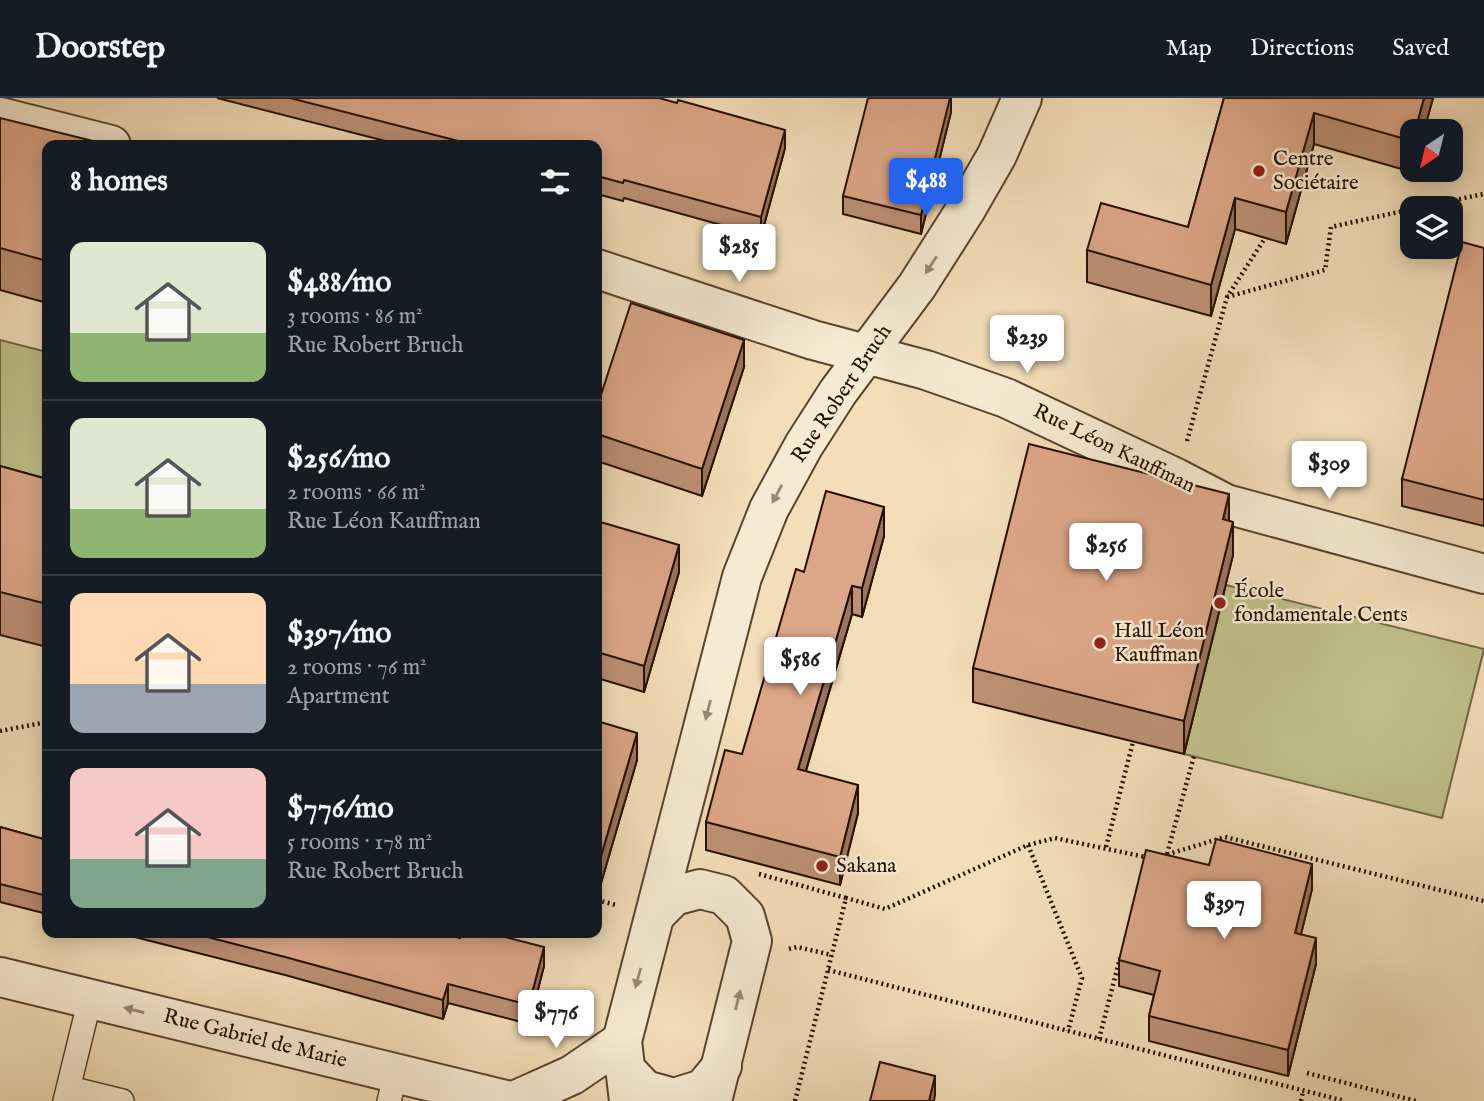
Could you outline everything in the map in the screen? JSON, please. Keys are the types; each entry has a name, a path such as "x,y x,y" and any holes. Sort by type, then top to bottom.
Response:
{"street":[{"name":"Rue Robert Bruch","path":"625,1070 655,915 742,577 769,509 804,445 838,392 917,286 966,209 997,155 1022,98"},
{"path":"0,117 91,140"},
{"name":"Rue Léon Kauffman","path":"602,271 813,340 926,370 1006,398 1226,504 1484,573"},
{"path":"512,1101 572,1075 625,1070 645,1090 674,1098 717,1084 752,941 745,916 724,895 700,889 674,896 655,915"},
{"name":"Rue Gabriel de Marie","path":"0,977 90,999 393,1087 512,1101"}],"lane":[{"path":"90,999 67,1094 122,1101"}],"path":[{"path":"1463,198 1484,194"},
{"path":"1227,298 1325,270 1331,226 1400,212"},
{"path":"1176,478 1227,298 1265,238"},
{"path":"0,731 42,723"},
{"path":"1106,847 1133,741"},
{"path":"1167,855 1194,756"},
{"path":"795,1101 846,898 885,909 1028,845 1055,838 1153,859 1226,837 1484,901"},
{"path":"1028,845 1082,978 1068,1031"},
{"path":"1099,1039 1123,945"},
{"path":"828,970 1344,1101"},
{"path":"1307,1073 1416,1101"},
{"path":"1301,1101 1303,1091"}],"green space":[{"path":"0,340 42,351 42,478 0,467"},
{"path":"1226,585 1484,649 1442,818 1184,754"}],"building":[{"path":"290,98 659,98 677,103 678,100 785,130 761,217 624,180 623,183 602,177 602,140 454,140"},
{"path":"868,98 950,98 921,215 843,196"},
{"name":"Centre Sociétaire","path":"1224,98 1424,98 1418,119 1400,119 1400,138 1314,113 1286,212 1235,198 1211,285 1087,250 1101,203 1188,227"},
{"path":"0,118 89,140 42,140 42,260 0,248"},
{"path":"1463,242 1484,248 1484,500 1402,479 1458,259 1463,259"},
{"path":"631,303 744,340 702,469 602,436 602,392"},
{"name":"Hall Léon Kauffman","path":"1029,444 1229,494 1223,519 1233,522 1184,721 973,668"},
{"path":"0,466 42,478 42,603 0,592"},
{"path":"826,491 884,507 862,588 852,586 798,769 858,785 840,857 706,822 725,750 742,754 796,569 804,572"},
{"path":"602,522 679,545 644,666 602,653"},
{"path":"602,722 637,733 602,853"},
{"path":"0,827 42,839 42,895 0,884"},
{"path":"1216,839 1312,864 1295,933 1316,938 1288,1050 1149,1016 1160,971 1119,960 1146,850 1209,865"},
{"path":"211,938 509,938 544,947 529,1005 448,984 443,1000"},
{"path":"880,1062 935,1076 929,1101 870,1101"}],"place":[{"name":"Centre Sociétaire","path":"1259,171"},
{"name":"École fondamentale Cents","path":"1220,603"},
{"name":"Hall Léon Kauffman","path":"1100,643"},
{"name":"Sakana","path":"822,866"}]}
